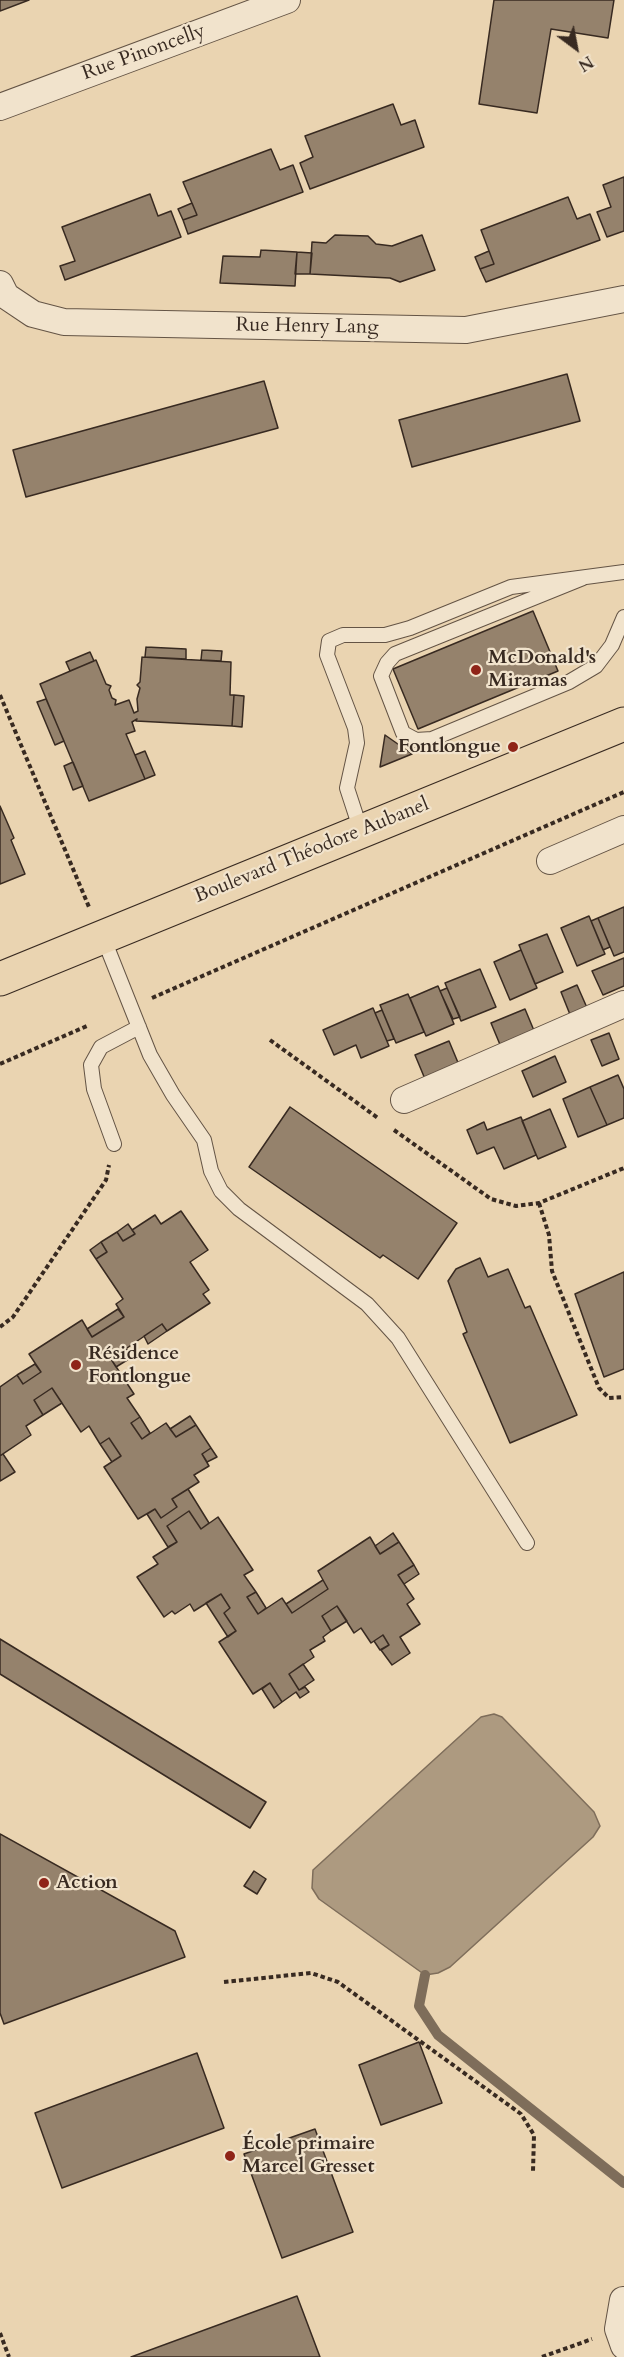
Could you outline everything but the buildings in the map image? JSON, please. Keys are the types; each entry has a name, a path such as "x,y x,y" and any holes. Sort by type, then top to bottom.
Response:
{"main road":[{"name":"Boulevard Théodore Aubanel","path":"0,979 98,926 361,831 624,724"}],"street":[{"name":"Rue Pinoncelly","path":"0,107 287,0"},
{"name":"Rue Henry Lang","path":"0,284 6,296 33,314 64,322 466,330 624,298"},
{"path":"550,861 624,829"},
{"path":"404,1100 624,1004"},
{"path":"621,2337 623,2300"}],"lane":[{"path":"361,831 348,788 357,743 355,728 327,655 329,641 343,635 385,635 410,628 511,587 624,572"},
{"path":"583,578 395,654 387,663 381,676 403,733 416,740 432,739 569,682 596,666 612,645 624,617"},
{"path":"98,926 150,1055 173,1095 204,1140 211,1171 221,1191 239,1209 367,1304 398,1338 527,1543"},
{"path":"114,1144 94,1089 91,1065 101,1047 139,1027"}],"path":[{"path":"0,695 98,926"},
{"path":"0,1064 624,792"},
{"path":"270,1040 382,1120"},
{"path":"391,1127 491,1199 516,1206 539,1203 624,1168"},
{"path":"0,1327 13,1317 106,1180 114,1144"},
{"path":"539,1203 549,1235 552,1271 599,1388 609,1398 624,1397"},
{"path":"224,1982 311,1972 338,1982 521,2114 534,2135 533,2171"},
{"path":"0,2333 9,2357"},
{"path":"542,2357 621,2337"}],"shaded area":[{"path":"494,1714 502,1717 594,1812 600,1826 593,1837 450,1967 438,1973 425,1975 319,1899 312,1888 313,1870 481,1717"}],"waterway":[{"path":"425,1975 419,2006 438,2035 624,2183"}],"place":[{"name":"McDonald's Miramas","path":"476,670"},
{"name":"Fontlongue","path":"513,747"},
{"name":"Résidence Fontlongue","path":"76,1365"},
{"name":"Action","path":"44,1883"},
{"name":"École primaire Marcel Gresset","path":"230,2156"}]}
